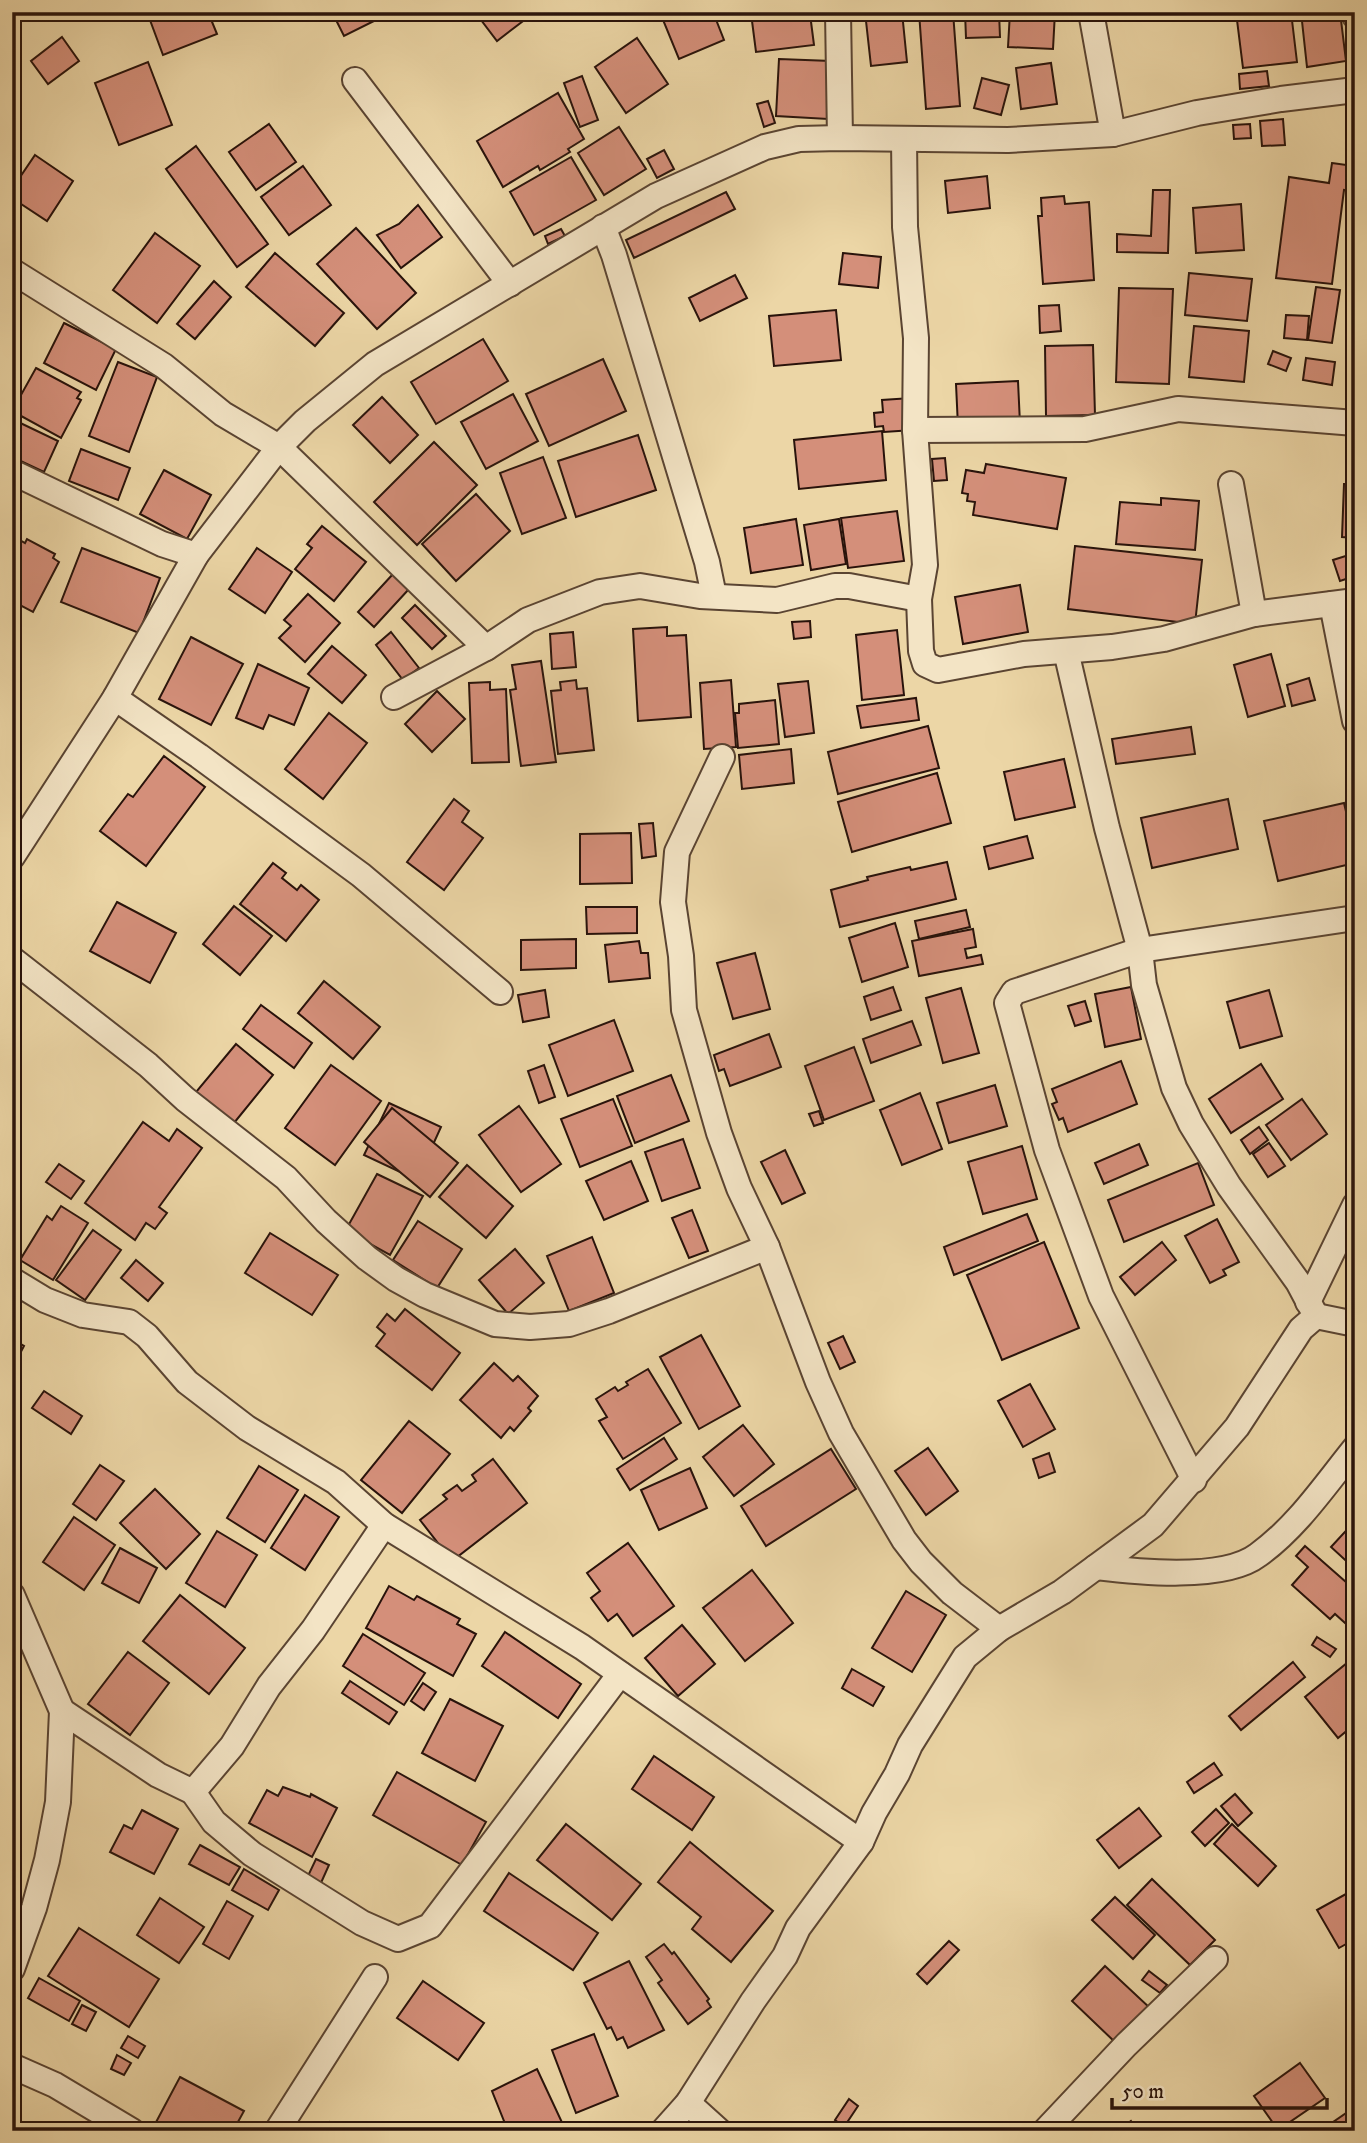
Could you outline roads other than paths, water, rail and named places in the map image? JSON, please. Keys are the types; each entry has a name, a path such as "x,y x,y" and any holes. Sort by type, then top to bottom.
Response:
{"street":[{"path":"838,12 840,138"},
{"path":"1091,12 1113,134"},
{"path":"355,80 510,284"},
{"path":"12,858 115,698 196,555 279,447 305,421 375,364 656,196 765,147 799,139 1008,140 1113,134 1197,113 1355,90"},
{"path":"904,139 905,227 916,338 915,430 925,565 919,599 921,652 925,664 938,670 1024,654 1112,647 1164,639 1254,614 1344,603 1355,721"},
{"path":"603,227 614,254 679,468 707,562 714,596"},
{"path":"12,271 164,366 223,415 279,447 486,648"},
{"path":"915,430 1085,429 1178,409 1355,423"},
{"path":"12,472 162,544 196,555"},
{"path":"1231,484 1254,614"},
{"path":"394,697 486,648 528,620 600,592 640,586 714,596 777,600 835,586 849,586 919,599"},
{"path":"1066,651 1107,828 1140,950 1144,985 1174,1088 1191,1124 1229,1186 1298,1282 1312,1309 1355,1324"},
{"path":"115,698 361,874 500,992"},
{"path":"722,757 677,852 673,902 681,956 684,1010 719,1133 739,1188 767,1247 818,1382 841,1433 904,1540 921,1562 952,1593 999,1629"},
{"path":"1194,1480 1101,1296 1047,1150 1007,1003 1014,992 1140,950 1355,918"},
{"path":"12,959 148,1065 185,1099 286,1178 367,1258 396,1279 425,1295 495,1324 530,1327 569,1324 609,1311 767,1247"},
{"path":"663,2131 688,2103 785,1956 798,1928 861,1842 910,1745 965,1657 999,1629 1062,1592 1153,1525 1194,1480 1237,1427 1301,1329 1355,1205"},
{"path":"12,1280 45,1300 83,1315 130,1322 147,1336 187,1382 247,1428 336,1482 384,1525 570,1640 861,1842"},
{"path":"1096,1566 1129,1571 1186,1573 1225,1568 1256,1557 1288,1528 1355,1448"},
{"path":"193,1792 232,1746 269,1686 313,1629 384,1525"},
{"path":"12,1595 62,1711 58,1802 47,1860 34,1908 12,1969"},
{"path":"62,1711 158,1775 193,1792 214,1822 252,1854 362,1923 398,1939 430,1926 620,1674"},
{"path":"1045,2131 1126,2045 1215,1959"},
{"path":"277,2131 375,1977"},
{"path":"12,2066 55,2085 132,2131"},
{"path":"688,2103 719,2131"}]}
